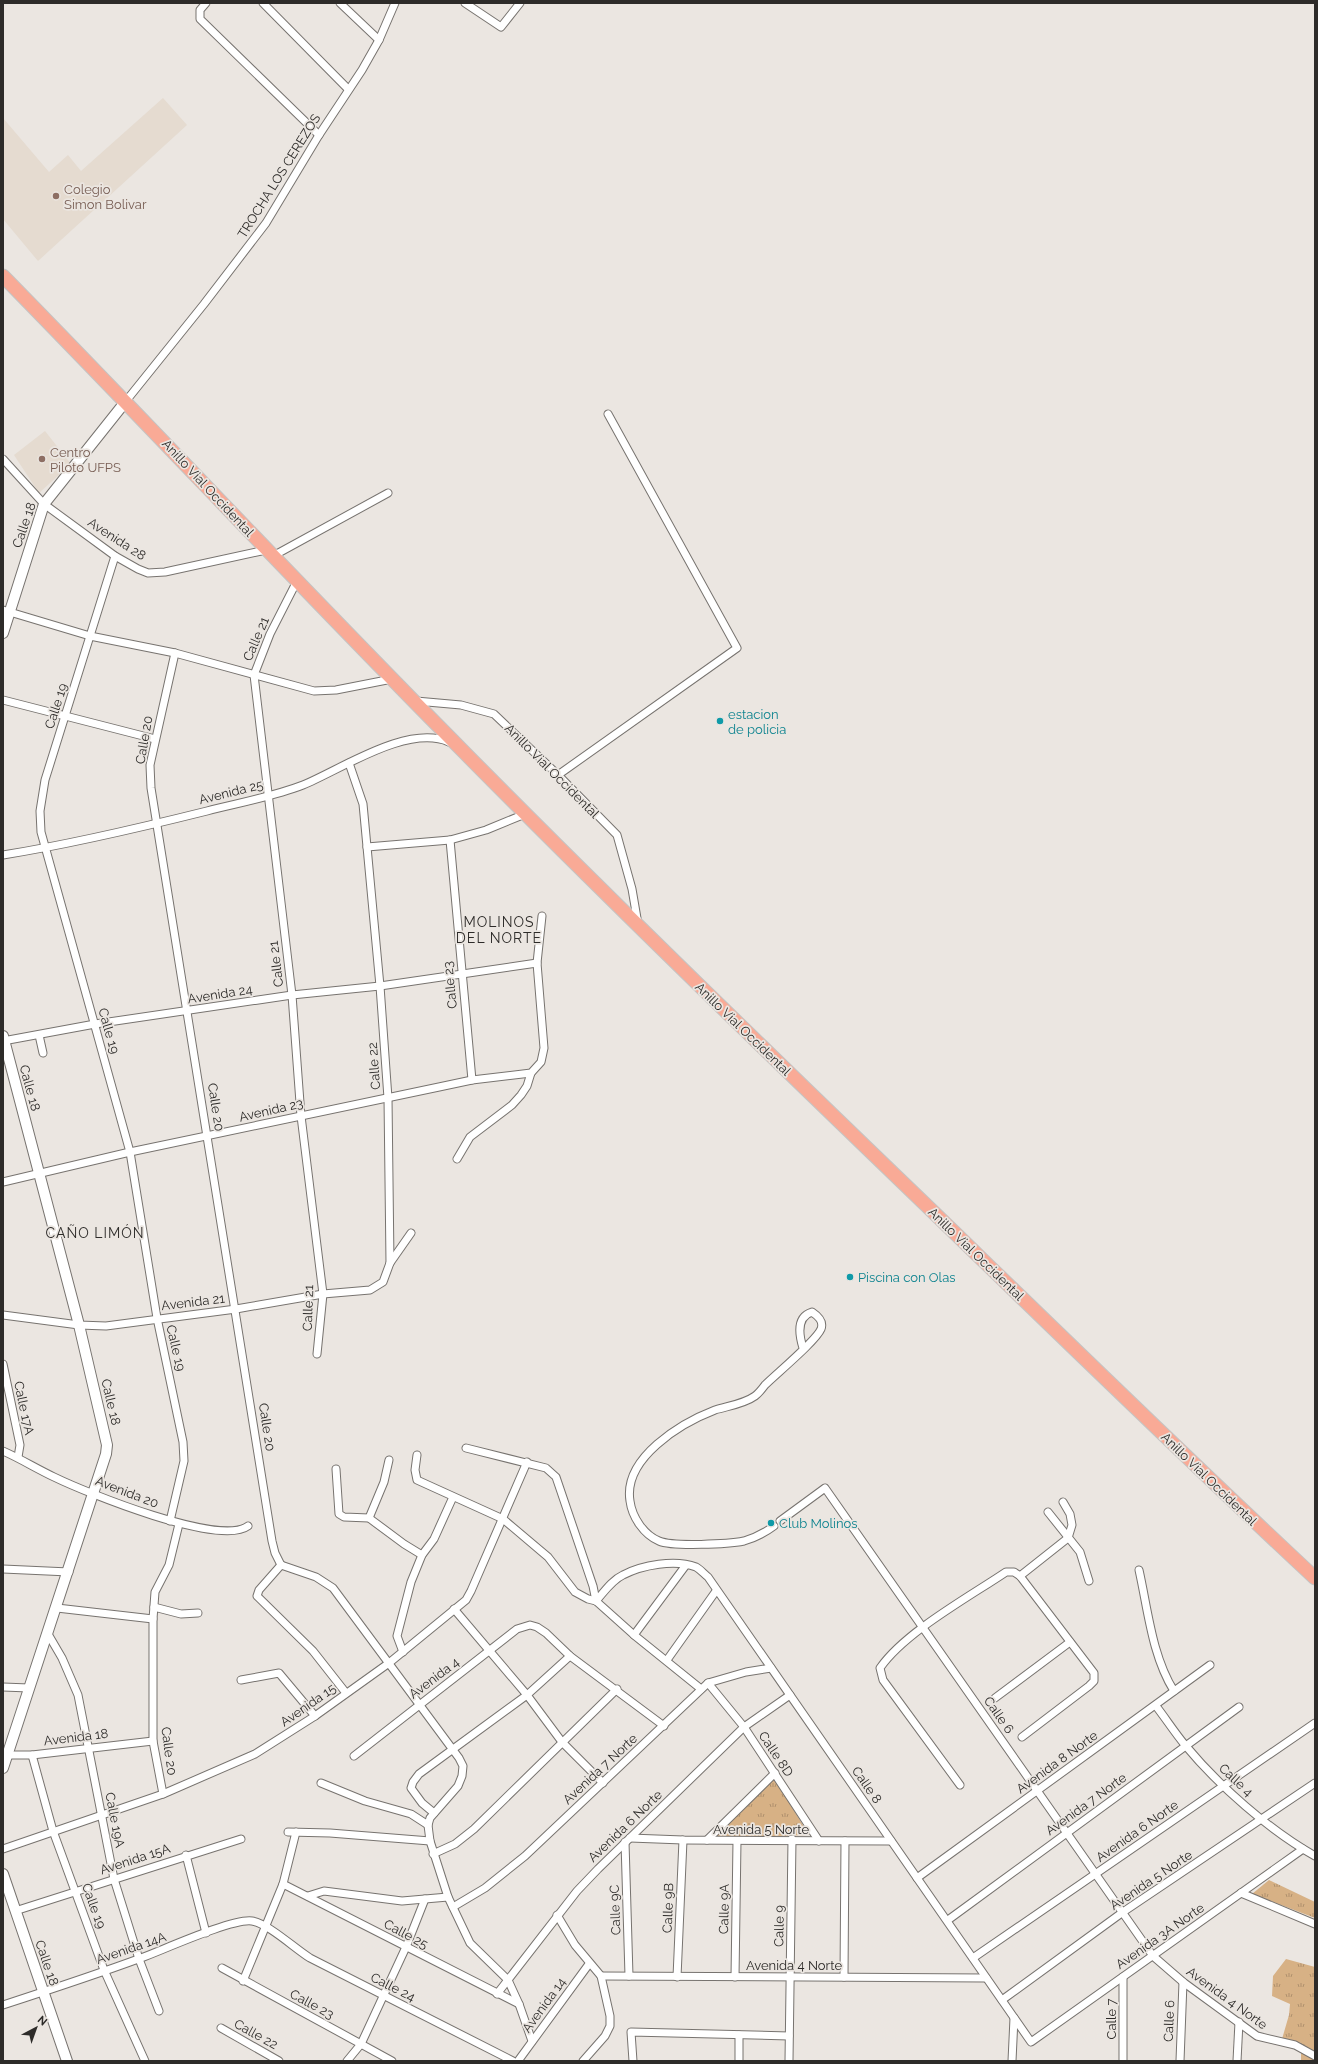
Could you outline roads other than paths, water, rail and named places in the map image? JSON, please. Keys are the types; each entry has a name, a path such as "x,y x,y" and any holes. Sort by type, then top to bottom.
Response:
{"highway":[{"name":"Anillo Vial Occidental","path":"3,276 126,401 269,553 639,928 1210,1480 1315,1578"}],"street":[{"path":"206,3 200,10 200,19 320,135"},
{"path":"263,3 348,89"},
{"path":"340,3 378,40"},
{"name":"TROCHA LOS CEREZOS","path":"126,401 204,304 266,223 378,40 395,3"},
{"path":"465,3 501,27 520,3"},
{"name":"Calle 18","path":"3,633 6,611 44,504 126,401"},
{"path":"558,775 737,648 608,414"},
{"name":"Avenida 28","path":"4,463 44,504 115,556 138,569 148,572 165,572 269,553 388,493"},
{"name":"Calle 19","path":"115,556 45,780 40,811 41,832 130,1152 157,1318 183,1442 184,1462 170,1522"},
{"name":"Calle 21","path":"297,581 270,634 254,675 292,995 300,1116 323,1294 317,1354"},
{"path":"6,611 90,636 175,653 314,692 336,690 392,679"},
{"name":"Calle 20","path":"175,653 150,765 151,788 158,823 272,1541 275,1553 281,1565"},
{"path":"3,700 155,739"},
{"name":"Anillo Vial Occidental","path":"414,701 461,705 494,714 558,775 617,835 632,889 639,928"},
{"name":"Avenida 25","path":"3,855 45,848 158,823 269,795 302,785 382,747 416,739 439,737 457,745"},
{"name":"Calle 22","path":"349,763 363,804 380,986 388,1098 390,1263 383,1282"},
{"path":"367,847 450,840 486,830 525,814"},
{"name":"Calle 23","path":"450,840 472,1080"},
{"path":"457,1159 470,1137 512,1105 521,1095 531,1073 541,1062 544,1048 536,963 542,916"},
{"name":"Avenida 24","path":"3,1039 39,1035 95,1024 292,995 380,986 536,963"},
{"path":"39,1035 43,1054"},
{"name":"Calle 18","path":"3,1039 79,1325 107,1445 106,1454 69,1572 5,1755 3,1768"},
{"name":"Avenida 23","path":"3,1182 130,1152 208,1137 472,1080 531,1073"},
{"path":"390,1263 411,1234"},
{"name":"Avenida 21","path":"3,1315 79,1325 106,1326 157,1318 236,1309 323,1294 370,1290 383,1282"},
{"path":"774,1526 744,1541 681,1544 659,1541 645,1531 636,1520 631,1508 629,1494 632,1479 642,1462 663,1438 694,1419 756,1396 803,1348 821,1329 822,1322 818,1316 812,1312 805,1314 800,1320 800,1339 803,1348"},
{"name":"Calle 17A","path":"3,1364 20,1446 18,1457"},
{"path":"466,1448 527,1462 546,1468 556,1477 593,1586 596,1601"},
{"name":"Avenida 20","path":"3,1451 18,1457 54,1477 170,1522 230,1532 248,1526"},
{"path":"417,1455 415,1470 417,1480 503,1519 548,1557 575,1592 588,1599 596,1601 634,1635 667,1660 701,1689"},
{"path":"369,1518 384,1482 389,1460"},
{"name":"Avenida 15","path":"3,1849 163,1794 255,1754 315,1716 404,1652 466,1600 527,1462"},
{"path":"336,1469 339,1514 344,1517 369,1518 404,1544 422,1555"},
{"name":"Calle 6","path":"780,1521 825,1488 1153,1956"},
{"path":"404,1652 397,1636 411,1582 422,1555 434,1538 453,1497"},
{"path":"1020,1576 1068,1538 1072,1525 1070,1514 1063,1502"},
{"path":"1048,1512 1080,1552 1088,1581"},
{"name":"Calle 20","path":"163,1794 153,1741 153,1620 156,1592 169,1565 179,1524"},
{"path":"596,1601 622,1575 637,1569 668,1563 686,1565"},
{"path":"346,1693 313,1651 257,1596 259,1590 281,1565 316,1577 333,1588 453,1750 463,1766 462,1776 458,1786 434,1813 428,1825 433,1854 448,1897 470,1943 508,1980 519,2004 532,2041"},
{"path":"634,1635 686,1565"},
{"name":"Calle 8","path":"686,1565 697,1567 708,1577 716,1591 948,1920 986,1978 1031,2042"},
{"path":"3,1569 69,1572"},
{"path":"1139,1570 1159,1659 1166,1679 1174,1691"},
{"path":"960,1785 883,1680 880,1668 889,1656 923,1628 1006,1572 1014,1572 1020,1576 1094,1673 1094,1681 1022,1738"},
{"path":"667,1660 716,1591"},
{"path":"154,1607 181,1614 198,1613"},
{"path":"57,1608 153,1620"},
{"path":"454,1609 527,1695 562,1742 604,1783"},
{"name":"Avenida 4","path":"354,1756 418,1704 489,1652 517,1628 530,1625 546,1633 570,1656"},
{"name":"Calle 19A","path":"48,1634 62,1658 78,1695 114,1879 139,1959 159,2011"},
{"path":"995,1698 1070,1642"},
{"path":"434,1813 414,1795 411,1788 413,1782 419,1774 527,1695 570,1656 617,1689 664,1726"},
{"name":"Avenida 8 Norte","path":"917,1878 1156,1706 1210,1665"},
{"name":"Avenida 7 Norte","path":"453,1907 485,1888 504,1874 604,1783 708,1683 746,1672 771,1668"},
{"path":"241,1680 279,1673 315,1716"},
{"name":"Calle 8D","path":"708,1683 744,1727 819,1841"},
{"path":"3,1687 29,1688"},
{"path":"433,1854 455,1844 463,1838 617,1689"},
{"name":"Avenida 6 Norte","path":"497,1994 576,1891 744,1727 790,1695"},
{"name":"Calle 4","path":"1156,1706 1185,1746 1223,1785 1262,1819 1315,1856"},
{"name":"Avenida 7 Norte","path":"948,1920 1239,1707"},
{"name":"Avenida 6 Norte","path":"973,1958 1315,1723"},
{"name":"Avenida 18","path":"5,1755 32,1755 89,1747 153,1741"},
{"name":"Calle 19","path":"32,1755 53,1831 104,1970 144,2061"},
{"path":"707,1840 775,1773"},
{"path":"321,1783 365,1801 411,1814 428,1825"},
{"name":"Avenida 5 Norte","path":"1002,2000 1123,1912 1315,1783"},
{"path":"288,1832 430,1841"},
{"path":"243,1981 267,1927 283,1884 296,1832"},
{"name":"Avenida 15A","path":"15,1911 186,1855 241,1839"},
{"name":"Avenida 5 Norte","path":"628,1840 737,1841 792,1839 819,1841 892,1841"},
{"name":"Calle 9","path":"789,2061 792,1839"},
{"name":"Calle 9C","path":"628,1840 629,1976"},
{"name":"Calle 9B","path":"677,1977 683,1840"},
{"name":"Calle 9A","path":"736,1977 737,1841"},
{"path":"844,1977 845,1841"},
{"name":"Avenida 3A Norte","path":"1031,2042 1303,1849"},
{"path":"186,1855 206,1933"},
{"name":"Calle 18","path":"3,1874 67,2061"},
{"name":"Calle 25","path":"283,1884 519,2004"},
{"path":"308,1896 324,1891 402,1901 448,1897"},
{"path":"1241,1893 1315,1924"},
{"path":"347,2061 361,2044 406,1947 425,1899"},
{"path":"557,1915 575,1945 589,1964 602,1976 610,2016 610,2026 605,2036 583,2061"},
{"name":"Avenida 14A","path":"3,2005 139,1959 241,1921 251,1921 267,1927"},
{"name":"Calle 24","path":"267,1927 296,1949 513,2061"},
{"name":"Avenida 4 Norte","path":"1153,1956 1183,1982 1257,2036 1295,2045 1315,2056"},
{"name":"Avenida 14","path":"518,2061 589,1964"},
{"name":"Calle 23","path":"222,1968 243,1981 392,2061"},
{"name":"Avenida 4 Norte","path":"602,1976 986,1978"},
{"name":"Calle 7","path":"1122,2061 1123,1977"},
{"name":"Calle 6","path":"1180,2061 1183,1982"},
{"path":"1012,2061 1014,2018"},
{"path":"1237,2061 1239,2022"},
{"name":"Calle 22","path":"221,2028 279,2061"},
{"path":"633,2061 631,2032 789,2036"},
{"path":"739,2035 739,2061"}],"place":[{"name":"Colegio Simon Bolivar","path":"56,196"},
{"name":"Centro Piloto UFPS","path":"42,459"},
{"name":"estacion de policia","path":"720,721"},
{"name":"Piscina con Olas","path":"850,1277"},
{"name":"Club Molinos","path":"771,1523"}],"district":[{"name":"MOLINOS DEL NORTE","path":"499,930"},
{"name":"CAÑO LIMÓN","path":"95,1233"}]}
